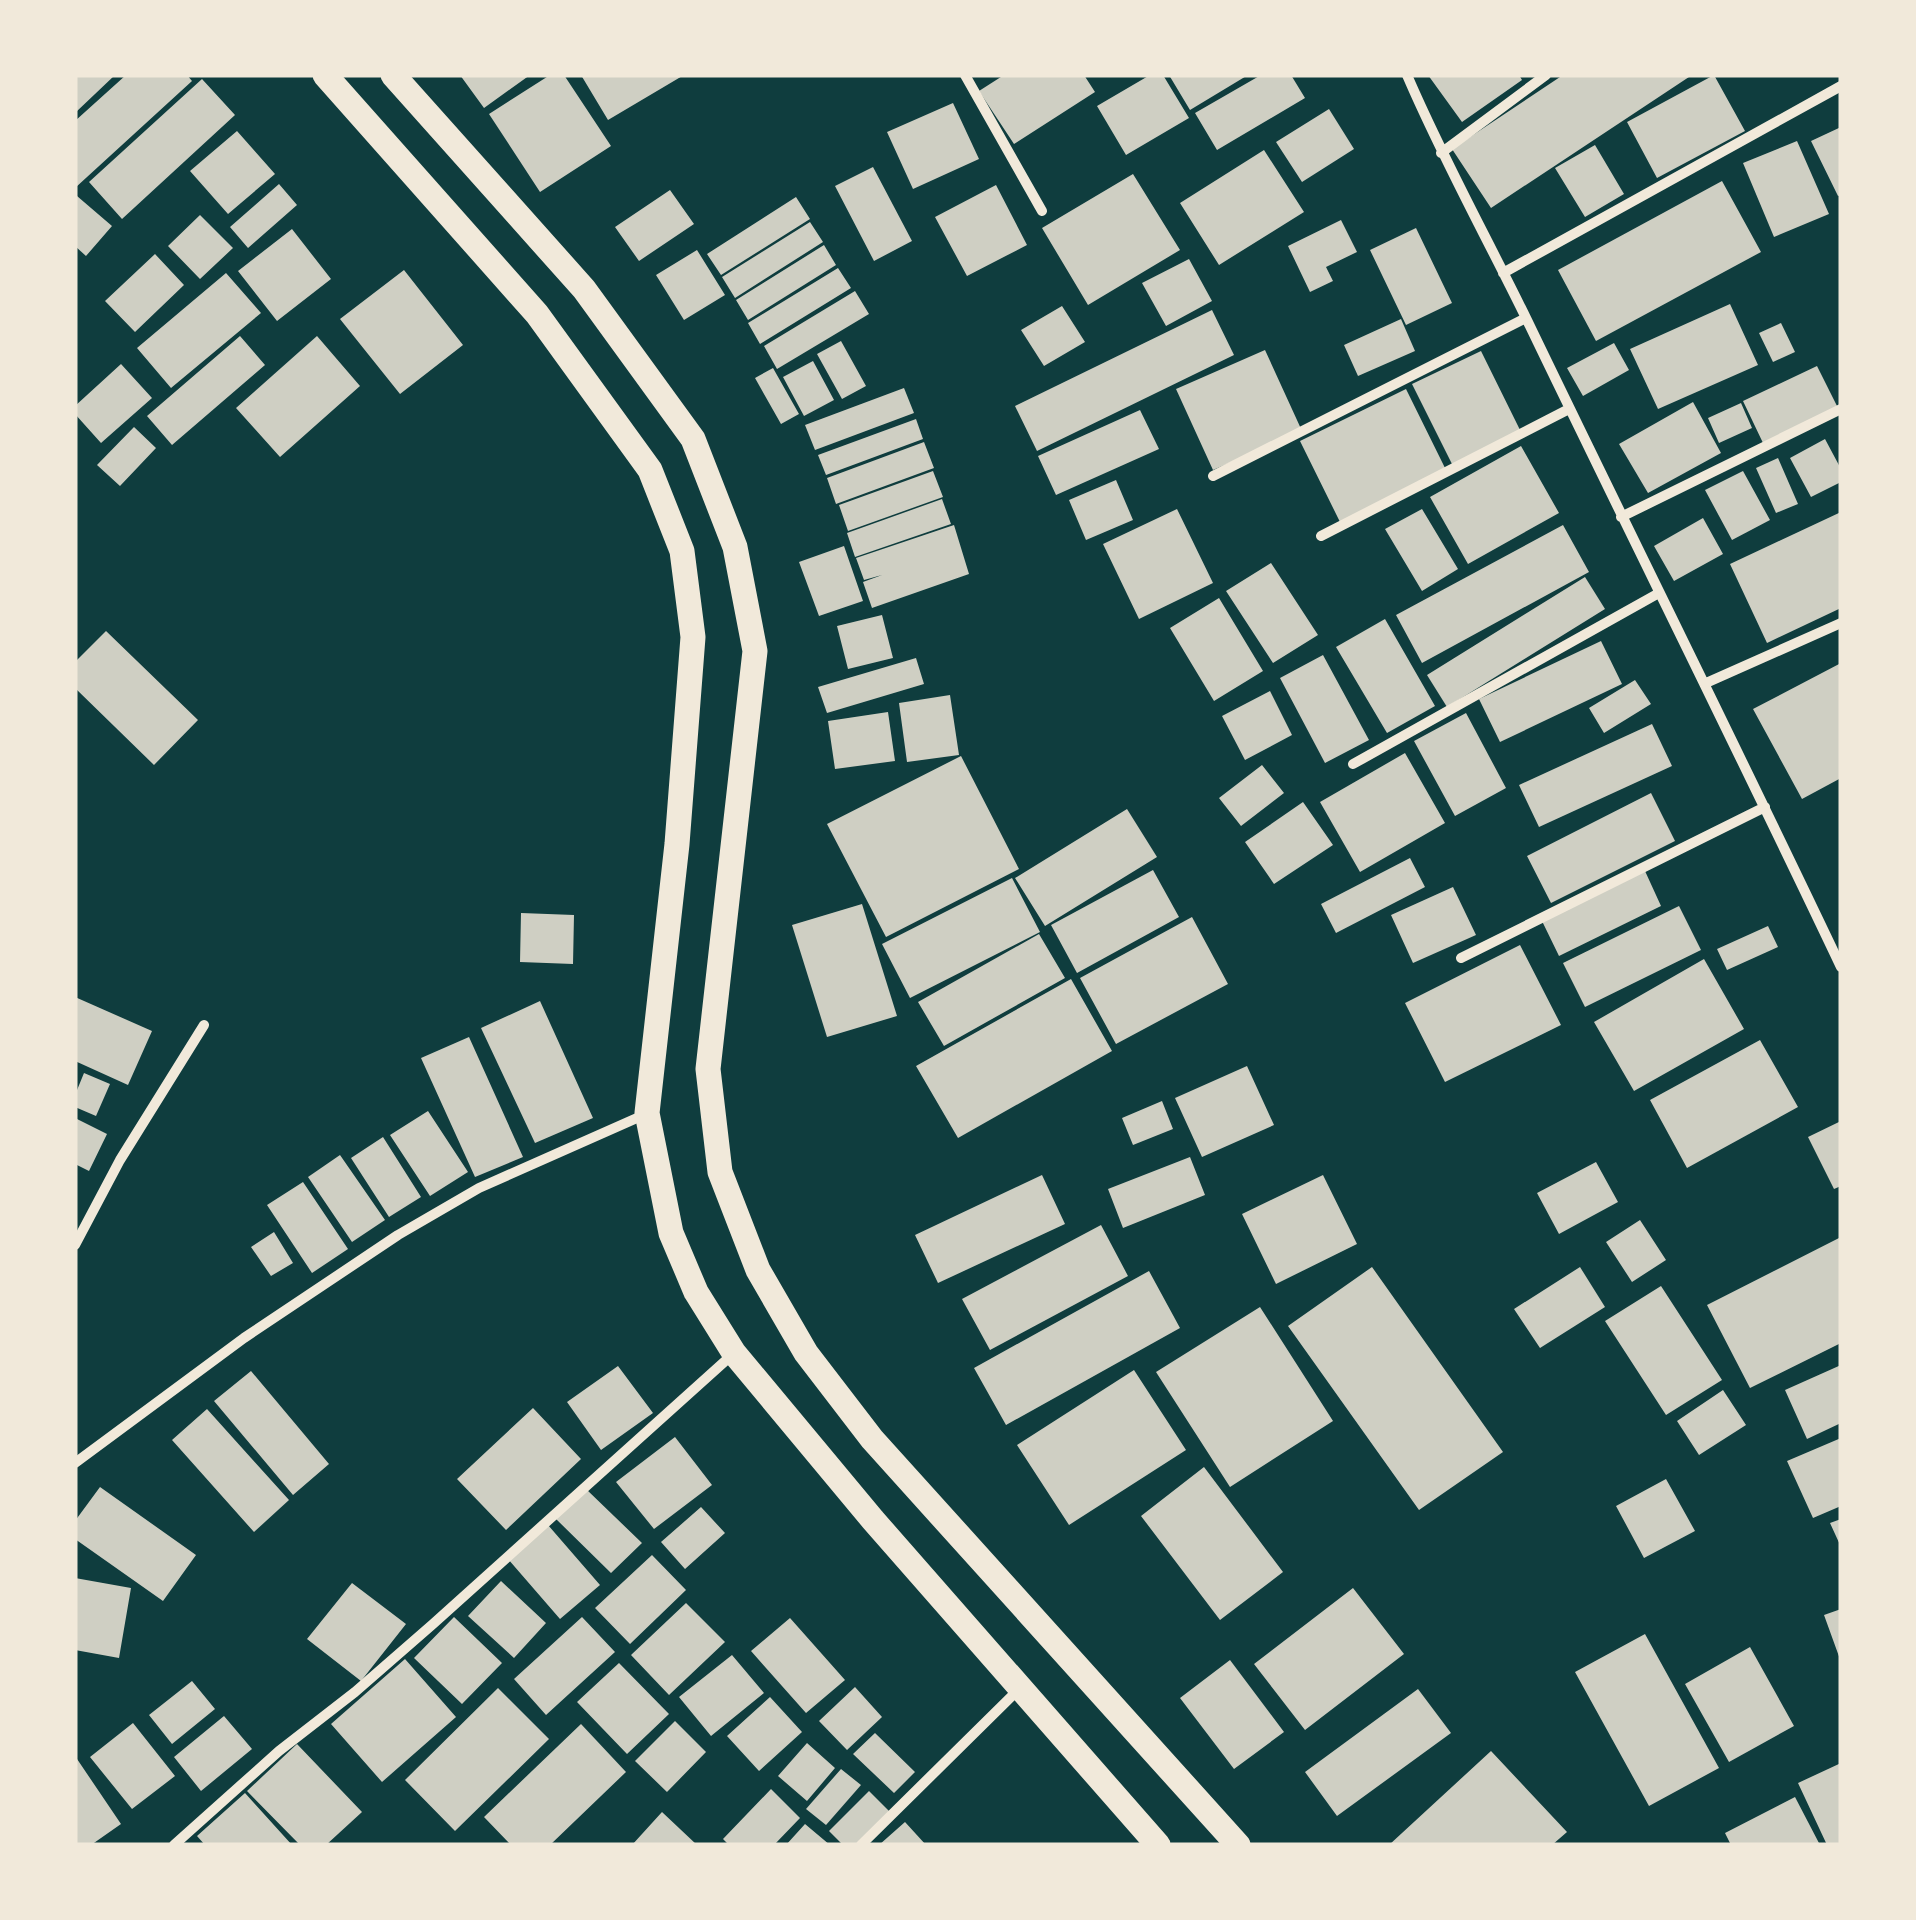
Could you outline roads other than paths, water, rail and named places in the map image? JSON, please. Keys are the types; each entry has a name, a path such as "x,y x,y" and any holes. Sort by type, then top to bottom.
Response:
{"main road":[{"path":"325,75 537,314 650,470 682,551 693,638 677,844 647,1113 671,1233 696,1292 734,1353 872,1520 1158,1845"},
{"path":"393,75 584,289 694,439 735,546 755,650 708,1069 720,1172 758,1270 806,1353 872,1439 1238,1845"}],"street":[{"path":"966,75 1042,212"},
{"path":"1407,75 1440,153 1504,273 1841,967"},
{"path":"1440,153 1546,75"},
{"path":"1504,273 1841,86"},
{"path":"1214,476 1526,318"},
{"path":"1321,536 1569,409"},
{"path":"1621,516 1841,409"},
{"path":"1354,764 1659,593"},
{"path":"1706,684 1841,623"},
{"path":"1462,958 1765,807"},
{"path":"75,1245 120,1160 204,1025"},
{"path":"75,1462 244,1338 398,1235 479,1188 647,1113"},
{"path":"174,1845 280,1751 356,1692 734,1353"},
{"path":"861,1845 1020,1687"}]}
